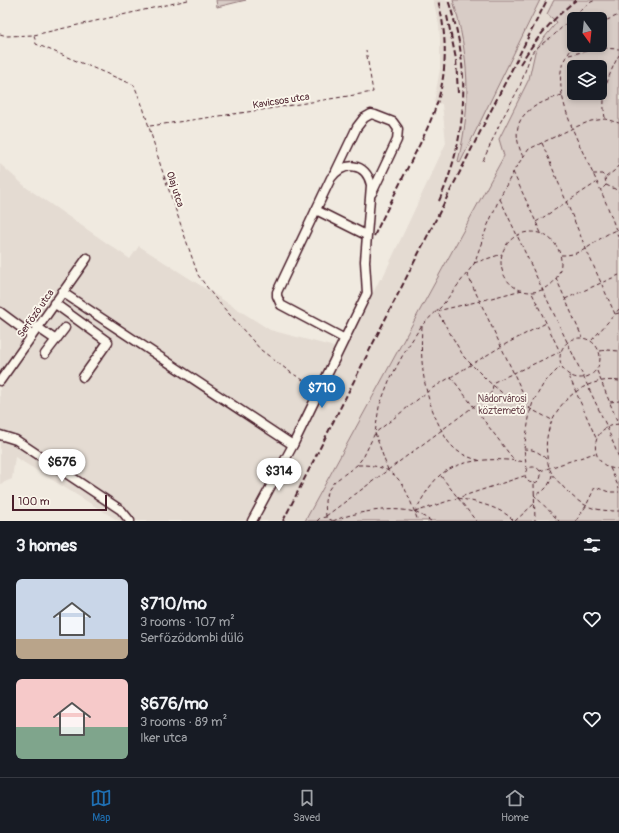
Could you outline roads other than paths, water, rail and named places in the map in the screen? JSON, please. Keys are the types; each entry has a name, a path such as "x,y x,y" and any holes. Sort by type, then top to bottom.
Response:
{"street":[{"path":"345,339 281,305 276,292 357,127 364,118 371,114 393,122 398,129 397,140 370,197"},
{"path":"252,521 293,445 368,293 365,261 371,185 370,180 364,171 359,168 349,166 343,167 335,173"},
{"path":"316,210 366,236"},
{"name":"Serfőző utca","path":"0,381 87,258"},
{"path":"62,292 293,445"},
{"path":"54,304 108,342 83,377"},
{"path":"0,312 31,336"},
{"path":"37,327 56,340"},
{"path":"45,354 65,328"},
{"path":"0,434 16,440 121,510 130,521"}],"railway":[{"path":"374,236 426,131 439,96 445,54 443,27 438,0"},
{"path":"439,201 449,176 456,152 461,127 463,101 463,76 460,51 448,0"},
{"path":"283,521 547,0"},
{"path":"520,64 545,30 576,0"},
{"path":"447,16 456,59 458,93"}],"park label":[{"name":"Nádorvárosi köztemető","path":"502,404"}]}
